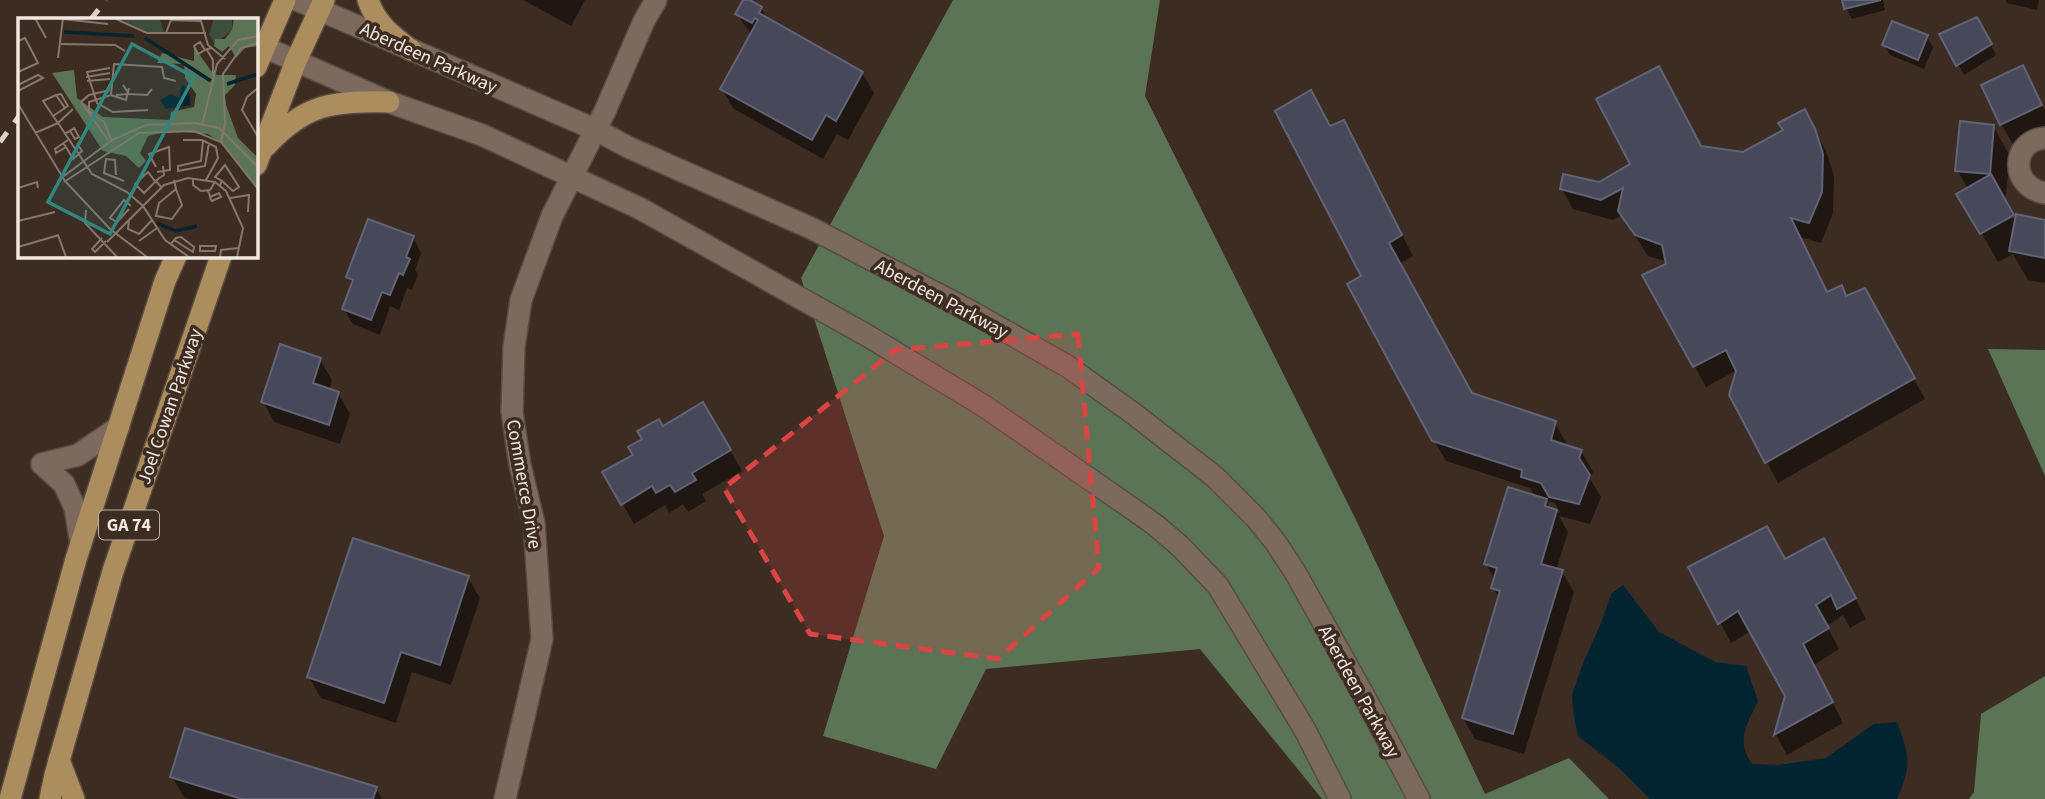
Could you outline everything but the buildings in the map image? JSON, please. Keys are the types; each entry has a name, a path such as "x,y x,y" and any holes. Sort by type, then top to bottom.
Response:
{"main road":[{"path":"257,64 285,0"},
{"path":"368,0 372,13 387,32 411,50"},
{"path":"258,159 296,61 322,5"},
{"path":"258,159 282,128 311,110 347,101 389,102"},
{"name":"Joel Cowan Parkway","path":"10,799 81,544 165,281 176,257"},
{"name":"Joel Cowan Parkway","path":"50,799 113,571 221,257"},
{"path":"59,760 74,799"}],"street":[{"name":"Aberdeen Parkway","path":"296,0 322,5 411,50 813,229 970,310 1067,366 1215,477 1276,543 1295,572 1419,799"},
{"name":"Commerce Drive","path":"505,799 542,631 534,523 520,465 512,412 514,347 522,295 552,216 605,111 644,21 656,0"},
{"path":"264,47 389,102 482,135 641,209 868,335 984,406 1154,524 1181,547 1218,586 1305,730 1340,799"},
{"path":"2045,138 2032,141 2025,147 2018,163 2023,181 2029,187 2045,193"},
{"path":"81,544 75,508 64,484 42,464 78,455 119,427"}],"highlighted area":[{"path":"1078,334 1099,568 998,659 810,634 724,488 895,350"}],"green space":[{"path":"953,0 1160,0 1145,96 1358,524 1485,794 1569,758 1609,799 1322,799 1200,649 986,669 936,769 823,736 884,536 801,278"},
{"path":"1988,349 2045,350 2045,476"},
{"path":"2045,676 2045,799 1969,799 1974,792 1981,714"}],"water":[{"path":"1623,585 1659,632 1715,662 1746,666 1758,701 1744,732 1744,747 1752,764 1779,765 1826,758 1874,724 1897,722 1904,743 1907,767 1897,799 1650,799 1619,768 1578,736 1573,711 1572,695 1582,666 1611,594"}],"railway":[{"path":"92,18 106,0"},
{"path":"0,142 18,117"}]}
